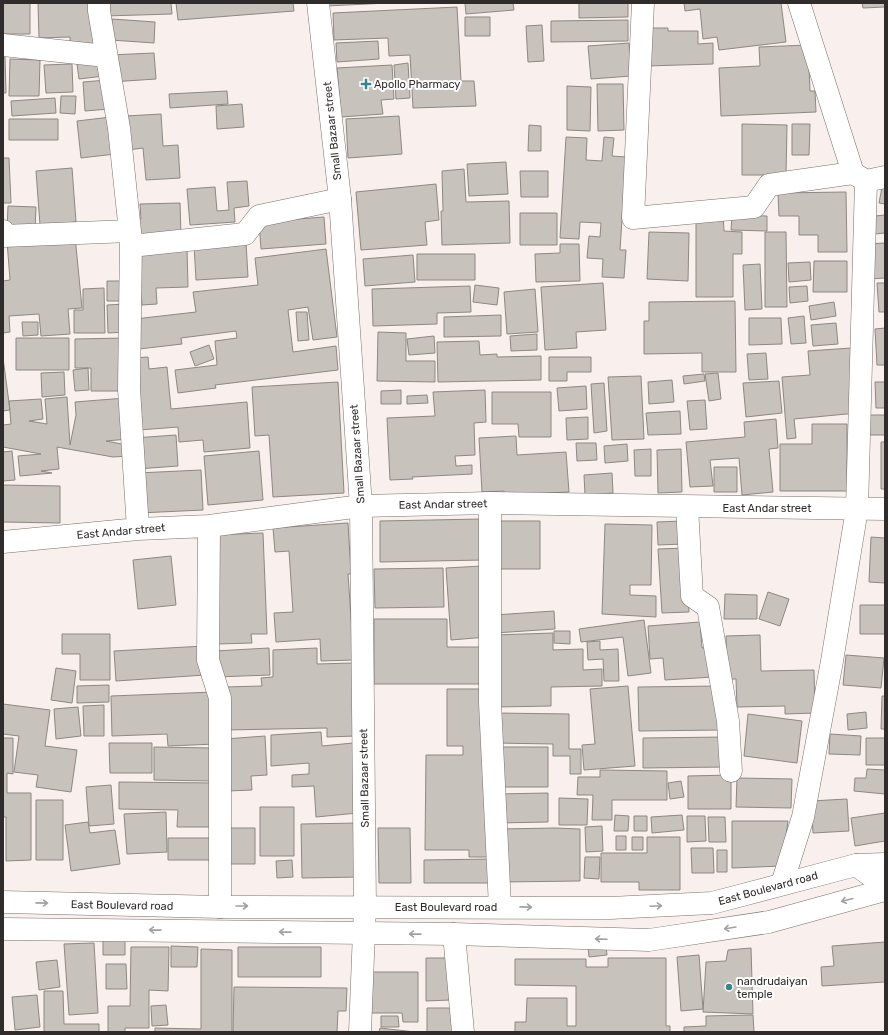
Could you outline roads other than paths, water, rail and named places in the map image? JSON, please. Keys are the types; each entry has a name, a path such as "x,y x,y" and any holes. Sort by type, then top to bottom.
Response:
{"street":[{"path":"99,3 106,56 119,128 131,239 129,389 138,529"},
{"name":"Small Bazaar street","path":"318,3 340,199 361,506 365,906 360,1032"},
{"path":"643,3 633,218 754,207 769,185 868,177"},
{"path":"782,884 803,817 832,661 858,508 868,177 799,3"},
{"path":"3,45 106,56"},
{"path":"3,231 4,236 131,239 245,234 259,216 340,199"},
{"path":"490,503 490,703 500,907"},
{"name":"East Andar street","path":"3,542 138,529 209,526 361,506 490,503 885,509"},
{"path":"687,507 692,596 708,607 728,721 731,771"},
{"path":"209,526 208,660 220,698 220,906"},
{"name":"East Boulevard road","path":"3,902 220,906 610,908 712,903 856,866 885,864"},
{"path":"856,866 885,886"},
{"path":"3,929 454,934 649,940 769,922 885,890"},
{"path":"454,934 463,1032"}],"place":[{"name":"Apollo Pharmacy","path":"366,84"},
{"name":"nandrudaiyan temple","path":"729,987"}]}
